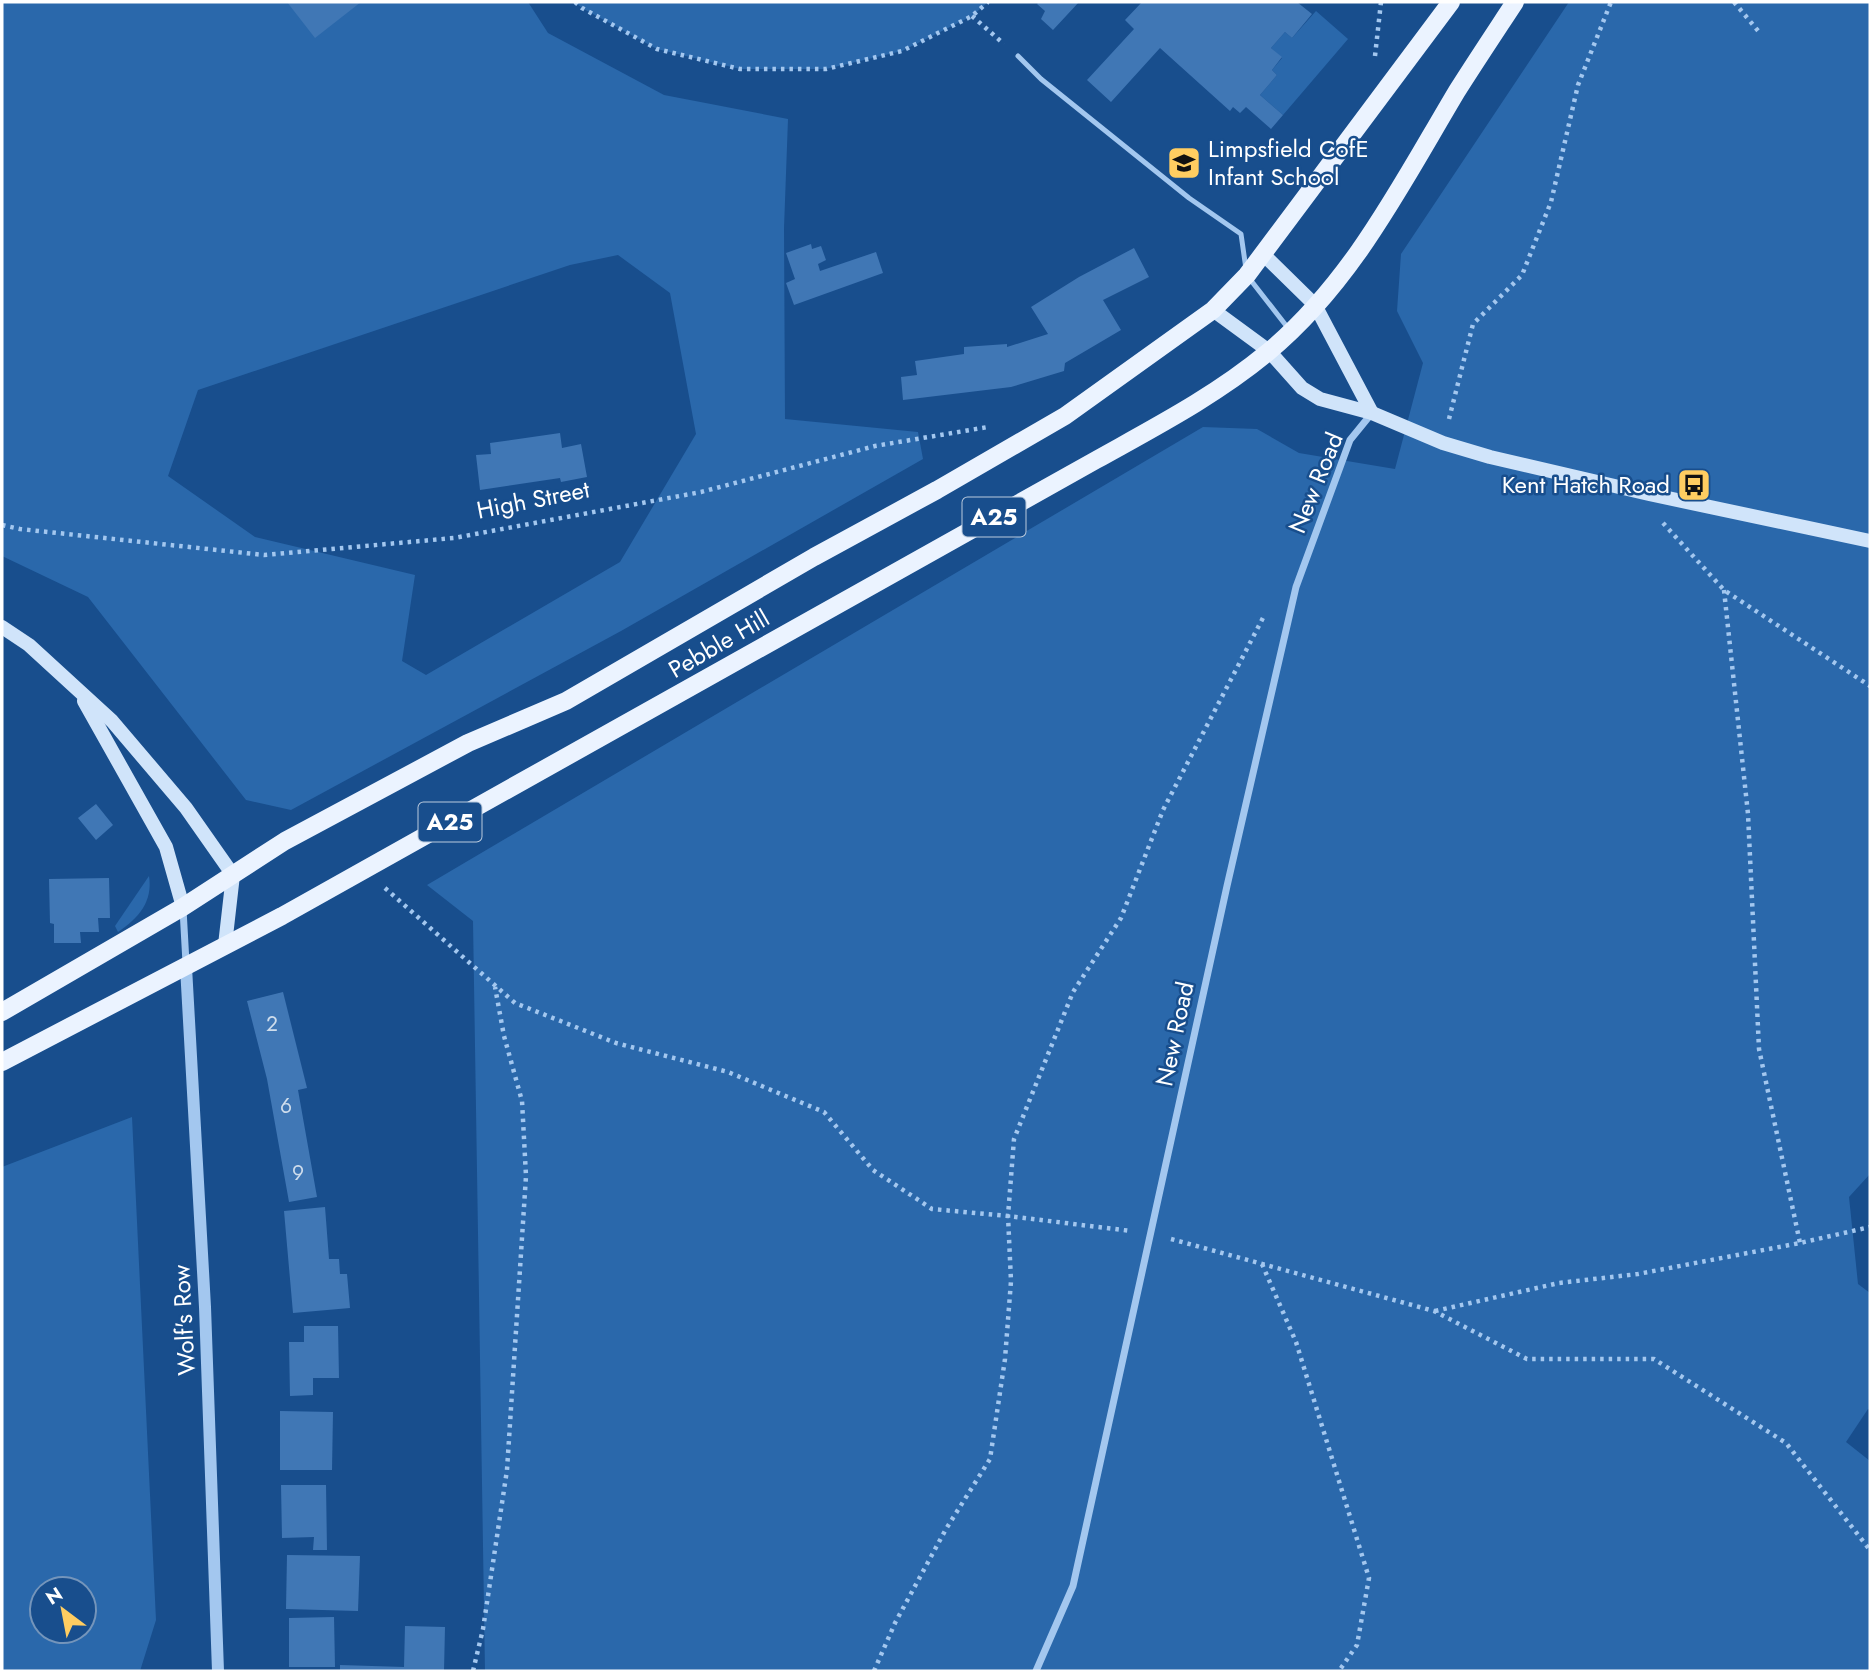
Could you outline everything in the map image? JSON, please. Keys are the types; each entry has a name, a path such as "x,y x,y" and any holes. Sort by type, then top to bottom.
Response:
{"main road":[{"name":"Pebble Hill","path":"2,1012 183,907 285,841 468,743 566,701 1065,416 1213,310 1247,275 1451,2"},
{"name":"A25","path":"1269,351 1315,305 1376,227 1515,2"},
{"path":"1263,254 1315,305 1372,413"},
{"path":"1213,310 1269,351 1302,388 1320,399 1372,413 1443,443 1490,457 1649,494 1870,541"},
{"name":"Pebble Hill","path":"186,968 1181,413 1225,385 1269,351"},
{"path":"2,627 29,645 112,721 186,808 233,875 225,945"},
{"path":"80,692 166,847 183,907"},
{"name":"A25","path":"2,1062 186,968"}],"street":[{"name":"New Road","path":"1037,1671 1073,1586 1227,886 1296,587 1350,440 1372,413"},
{"path":"183,907 186,968"},
{"name":"Wolf's Row","path":"186,968 205,1307 218,1671"}],"lane":[{"path":"1018,56 1041,79 1189,198 1241,234 1247,275 1290,330"}],"path":[{"path":"575,2 657,49 740,69 826,69 902,51 972,16 988,2"},
{"path":"1443,443 1473,324 1522,275 1551,202 1578,85 1611,2"},
{"path":"1734,2 1759,32"},
{"path":"972,16 1018,56"},
{"name":"High Street","path":"2,525 20,530 264,555 454,538 701,492 875,446 990,426"},
{"path":"1649,494 1657,516 1724,590 1870,686"},
{"path":"1724,590 1748,814 1759,1049 1800,1243"},
{"path":"874,1671 895,1623 946,1529 990,1459 1005,1359 1011,1280 1008,1216 1014,1139 1073,992 1121,918 1163,810 1266,611"},
{"path":"364,869 515,1003 616,1043 728,1072 824,1112 873,1170 932,1209 1151,1233 1434,1311 1527,1359 1654,1359 1786,1443 1870,1550"},
{"path":"473,1671 483,1629 507,1470 518,1319 525,1152 522,1101 504,1036 495,987"},
{"path":"1434,1311 1559,1283 1638,1274 1870,1227"},
{"path":"1262,1264 1296,1342 1369,1578 1357,1645 1339,1671"}],"shaded area":[{"path":"2,2 528,2 548,33 664,95 788,119 784,228 785,419 918,432 923,459 621,631 291,810 246,800 88,597 2,556","holes":["618,255 670,293 696,434 620,562 426,675 402,661 415,575 255,537 168,476 198,390 570,265"]},
{"path":"575,2 988,2 972,16 902,51 826,69 740,69 657,49"},
{"path":"1569,2 1870,2 1870,1174 1849,1197 1858,1284 1870,1293 1870,1410 1868,1409 1846,1442 1870,1461 1870,1671 485,1671 473,921 427,885 1203,427 1257,429 1299,453 1395,469 1423,363 1397,311 1401,254"},
{"path":"1316,11 1348,39 1283,115 1260,95 1277,75 1272,70 1282,58 1271,48 1285,32 1292,38"},
{"path":"149,876 149,893 143,908 118,932 115,926"},
{"path":"132,1117 156,1620 140,1671 2,1671 2,1167"}],"building":[{"path":"287,2 361,2 315,38"},
{"path":"1079,2 1053,30 1041,19 1045,11 1037,4"},
{"path":"1142,2 1297,2 1312,14 1292,38 1285,32 1271,48 1282,57 1272,70 1277,75 1260,95 1283,115 1271,129 1246,107 1240,113 1233,107 1230,111 1160,48 1111,102 1087,80 1134,29 1125,20"},
{"path":"811,244 812,249 821,246 826,260 818,264 820,271 876,252 883,273 794,305 786,283 795,279 786,253"},
{"path":"1134,248 1149,277 1103,300 1121,330 1065,363 1064,371 1011,387 903,400 901,377 917,375 915,361 964,354 964,347 1007,344 1007,347 1048,334 1031,307 1079,277"},
{"path":"560,433 562,448 581,444 587,477 561,482 560,478 480,490 476,455 491,454 490,443"},
{"path":"96,804 113,825 96,840 78,818"},
{"path":"109,878 110,918 98,918 99,932 80,932 81,943 54,943 54,924 50,923 49,879"},
{"path":"283,992 307,1088 298,1090 317,1197 289,1202 267,1079 247,1001"},
{"path":"325,1207 329,1259 339,1259 340,1274 347,1274 350,1308 293,1313 284,1211"},
{"path":"304,1326 338,1326 339,1378 313,1378 313,1395 290,1396 289,1342 304,1342"},
{"path":"280,1411 333,1412 332,1470 280,1470"},
{"path":"281,1485 326,1485 327,1550 313,1550 314,1537 282,1538"},
{"path":"287,1555 360,1556 358,1611 286,1609"},
{"path":"334,1617 335,1667 289,1667 289,1618"},
{"path":"405,1626 445,1627 444,1671 340,1671 340,1665 404,1667"}],"place":[{"name":"Limpsfield CofE Infant School","path":"1184,163"},
{"name":"Kent Hatch Road","path":"1694,485"}]}
